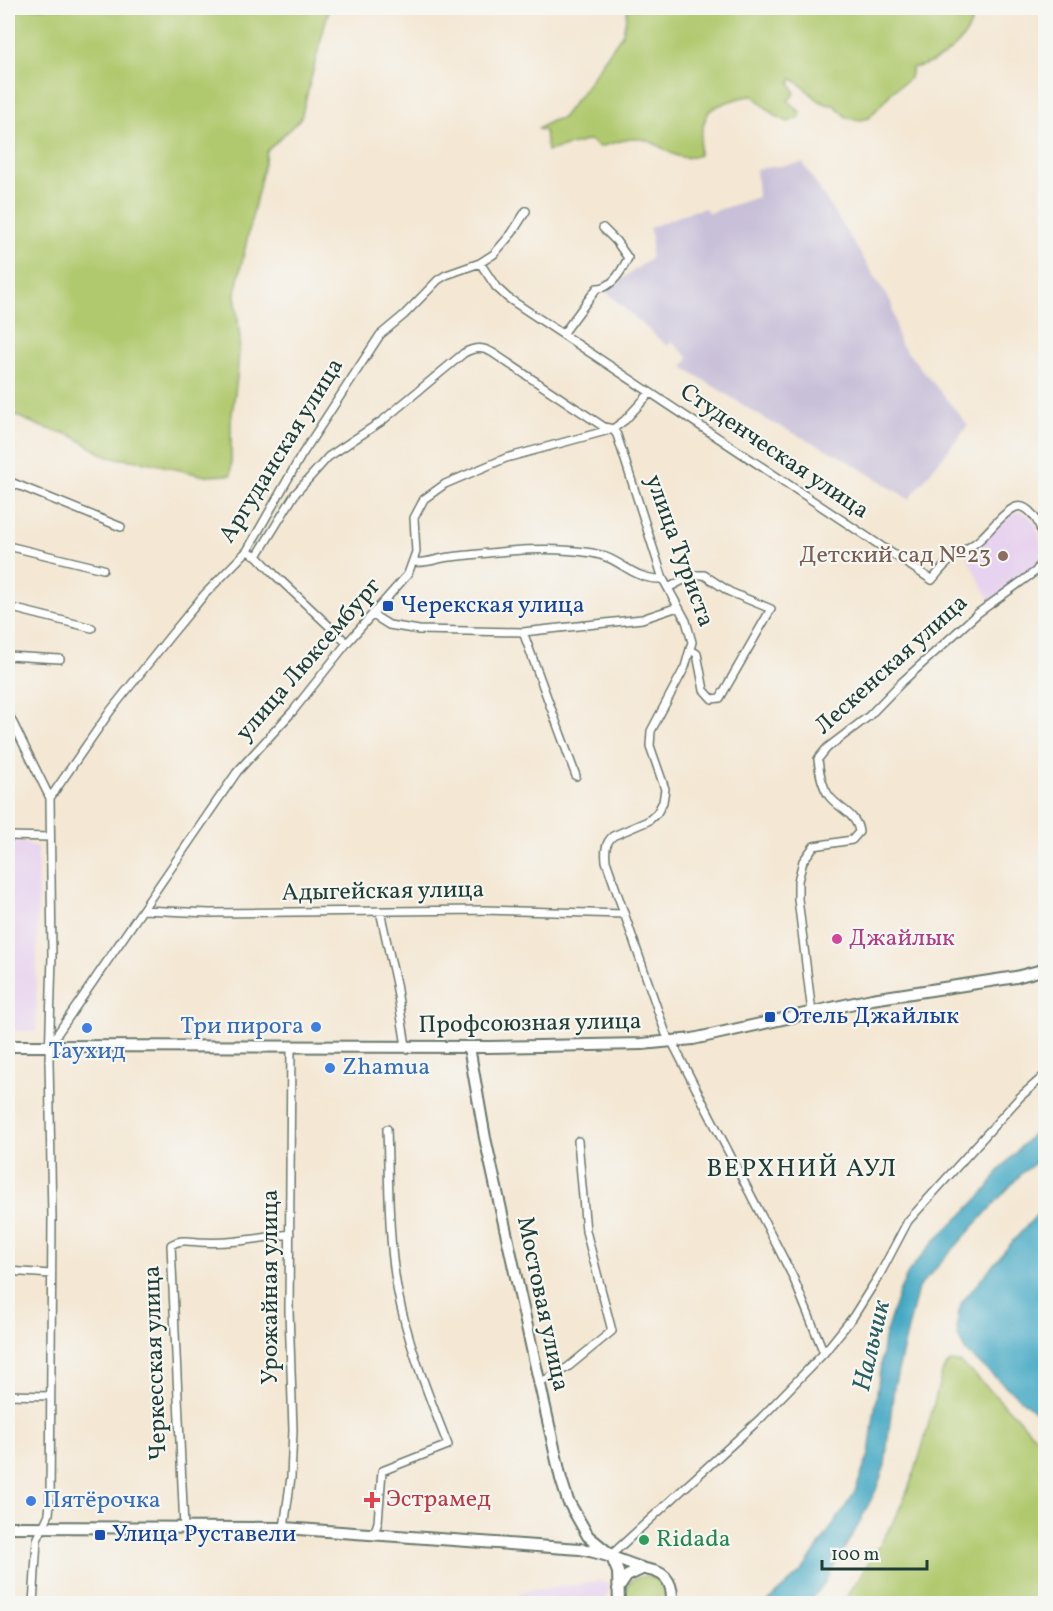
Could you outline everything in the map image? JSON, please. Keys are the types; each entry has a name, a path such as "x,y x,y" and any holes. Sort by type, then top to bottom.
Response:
{"street":[{"name":"Аргуданская улица","path":"50,798 111,710 204,595 247,550 301,456 380,335 404,315 438,280 480,263 494,254 526,211"},
{"path":"563,334 597,288 610,285 628,258 603,228"},
{"name":"Студенческая улица","path":"480,263 501,292 932,580 953,558 979,541 994,525 1017,507 1023,507 1030,513 1040,527 1043,541 1042,561"},
{"path":"257,556 295,494 328,457 369,430 447,366 475,348 483,348 493,353 604,428 613,429"},
{"path":"650,393 625,420 613,429 506,459 451,481 433,492 421,503 414,518 416,549 414,562 528,549 554,549 602,555 641,577 663,579"},
{"name":"улица Туриста","path":"613,429 617,435 663,579 690,631 691,650 650,736 652,751 665,789 660,809 648,821 613,836 607,843 606,861 666,1034 793,1277 824,1353"},
{"path":"8,481 121,527"},
{"path":"8,546 103,569"},
{"path":"247,550 257,556 347,643"},
{"path":"1042,561 1046,581"},
{"name":"Лескенская улица","path":"812,1013 798,899 800,870 806,855 814,846 852,840 860,832 855,820 828,794 818,759 827,748 869,716 902,682 978,613 1024,581 1042,561"},
{"name":"улица Люксембург","path":"49,1046 237,772 293,711 347,643 405,579 414,562"},
{"path":"668,588 693,575 704,575 730,592 771,609 720,698 712,699 706,695 697,654 691,650"},
{"path":"8,607 92,628"},
{"path":"373,615 389,625 419,630 523,632 642,619 678,607"},
{"path":"523,632 576,776"},
{"path":"8,656 60,658"},
{"path":"8,716 50,798 52,956 49,1046 52,1196 50,1502 49,1514 37,1540 33,1604"},
{"path":"8,836 50,837"},
{"name":"Адыгейская улица","path":"143,910 190,913 484,910 624,914"},
{"path":"380,911 396,984 406,1046"},
{"name":"Профсоюзная улица","path":"8,1046 469,1047 606,1046 672,1042 716,1035 872,999 1016,977 1046,969"},
{"name":"Урожайная улица","path":"284,1528 291,1477 293,1430 289,1311 291,1046"},
{"name":"Мостовая улица","path":"469,1047 485,1138 561,1479 568,1501 588,1536 610,1555"},
{"path":"610,1555 761,1418 824,1353 849,1322 880,1274 908,1221 1020,1097 1046,1074"},
{"path":"374,1534 378,1522 382,1471 448,1445 418,1367 397,1288 391,1228 387,1129"},
{"path":"538,1384 568,1367 612,1331 586,1231 578,1141"},
{"name":"Черкесская улица","path":"184,1528 171,1245 177,1241 233,1242 290,1234"},
{"path":"8,1271 51,1274"},
{"path":"8,1395 49,1396"},
{"path":"8,1527 284,1528 580,1549 610,1555 642,1569 658,1572 664,1577 672,1591 671,1604"},
{"path":"610,1555 618,1572 619,1604"},
{"path":"612,1604 627,1576 642,1569"}],"shaded area":[{"path":"803,163 891,302 899,342 968,425 909,499 838,455 767,420 683,367 689,358 672,342 667,346 605,291 650,259 652,238 649,228 690,212 705,208 709,213 758,197 756,169"},
{"name":"Детский сад №23","path":"1016,512 1029,516 1035,523 1042,545 1039,560 1033,572 990,601 965,553"},
{"path":"21,841 38,848 36,1031 8,1031 8,842"},
{"path":"603,1581 603,1584 609,1583 609,1591 603,1603 519,1602 519,1592"}],"green space":[{"path":"8,8 329,8 301,118 267,151 235,293 240,339 231,421 231,475 205,476 147,462 108,457 71,435 42,427 8,412"},
{"path":"628,8 971,8 974,13 966,33 951,50 932,62 912,68 910,78 892,92 869,118 860,120 847,118 834,105 817,99 792,79 790,82 795,93 788,101 801,113 799,118 788,122 774,115 753,96 729,102 708,113 704,121 699,155 682,157 641,139 625,140 599,147 590,140 547,151 545,131 538,129 551,121 562,118 582,92 623,33"},
{"path":"950,1362 960,1363 973,1373 1045,1446 1045,1596 1038,1604 846,1603 844,1601 885,1537 905,1497 923,1445 942,1373"},
{"path":"648,1576 660,1582 665,1594 664,1603 626,1604 625,1592 629,1584 637,1578"}],"water":[{"path":"1045,1120 1045,1143 1038,1161 1022,1173 918,1288 894,1387 885,1465 876,1490 857,1527 823,1585 808,1603 766,1603 802,1571 854,1494 869,1454 884,1338 899,1292 909,1271 936,1239 987,1189 998,1172"},
{"path":"1045,1206 1045,1420 966,1352 959,1339 957,1328 962,1302"}],"place":[{"name":"Детский сад №23","path":"1003,556"},
{"name":"Черекская улица","path":"388,606"},
{"name":"Джайлык","path":"837,939"},
{"name":"Отель Джайлык","path":"770,1017"},
{"name":"Три пирога","path":"316,1027"},
{"name":"Таухид","path":"87,1028"},
{"name":"Zhamua","path":"330,1068"},
{"name":"Эстрамед","path":"372,1500"},
{"name":"Пятёрочка","path":"31,1501"},
{"name":"Улица Руставели","path":"100,1535"},
{"name":"Ridada","path":"644,1540"}],"district":[{"name":"ВЕРХНИЙ АУЛ","path":"802,1169"}],"water label":[{"name":"Нальчик","path":"872,1346"}]}
